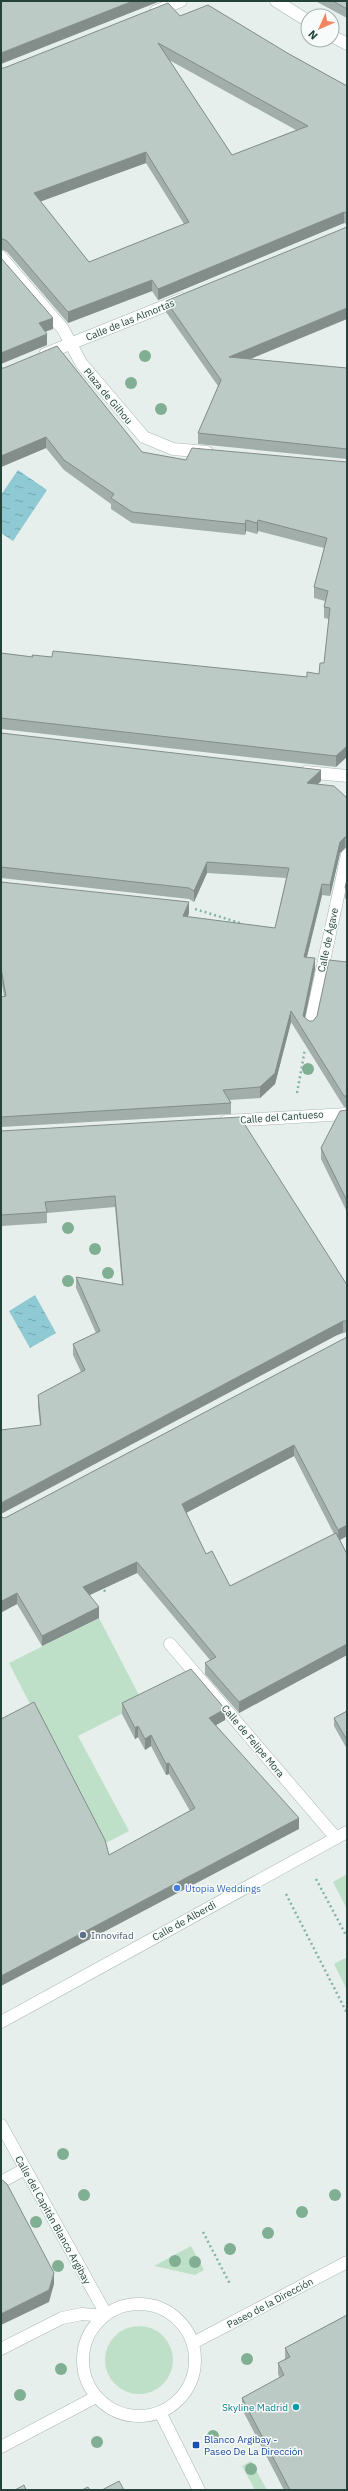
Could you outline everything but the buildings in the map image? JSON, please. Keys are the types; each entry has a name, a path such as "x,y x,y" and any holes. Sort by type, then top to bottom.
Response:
{"street":[{"path":"145,15 181,1"},
{"path":"276,1 300,16"},
{"name":"Plaza de Gilhou","path":"1,256 63,329 72,343 81,363 137,430 153,442 173,449 220,454"},
{"name":"Calle de las Almortas","path":"36,358 194,293"},
{"path":"295,770 347,776"},
{"name":"Calle de Ágave","path":"310,1025 347,855"},
{"name":"Calle del Cantueso","path":"214,1122 347,1114"},
{"name":"Calle de Felipe Mora","path":"170,1644 336,1838"},
{"name":"Calle de Alberdi","path":"1,2022 347,1832"},
{"name":"Calle del Capitán Blanco Argibay","path":"1,2125 105,2315"},
{"path":"1,2182 25,2169"},
{"name":"Paseo de la Dirección","path":"193,2343 347,2262"},
{"path":"138,2304 156,2306 173,2315 186,2328 193,2343 196,2359 189,2386 181,2398 160,2412 146,2417 130,2415 104,2406 94,2398 87,2386 82,2365 83,2345 92,2328 105,2315 122,2306 138,2304"},
{"path":"1,2349 62,2318 82,2314 105,2315"},
{"path":"1,2447 94,2398"},
{"path":"160,2412 199,2490"}],"path":[{"path":"196,909 243,925"},
{"path":"295,1099 306,1045"},
{"path":"97,1581 107,1594"},
{"path":"316,1878 347,1937"},
{"path":"286,1894 347,2013"},
{"path":"202,2232 230,2284"}],"green space":[{"path":"99,1618 143,1703 78,1736 129,1831 102,1845 9,1663"},
{"path":"347,1874 347,1909 333,1882"},
{"path":"345,1958 347,1961 347,1990 334,1964"},
{"path":"191,2246 204,2270 195,2275 154,2266"},
{"path":"139,2326 152,2329 163,2336 170,2347 173,2360 170,2373 163,2384 152,2391 139,2394 126,2391 115,2384 108,2373 105,2360 108,2347 115,2336 126,2329"},
{"path":"251,2461 267,2490 255,2490 242,2466"}],"water":[{"path":"18,470 47,490 13,541 1,533 1,495"},
{"path":"35,1295 56,1333 30,1348 9,1311"}],"place":[{"name":"Utopia Weddings","path":"177,1888"},
{"name":"Innovifad","path":"83,1935"},
{"name":"Skyline Madrid","path":"296,2407"},
{"name":"Blanco Argibay - Paseo De La Dirección","path":"196,2445"}]}
